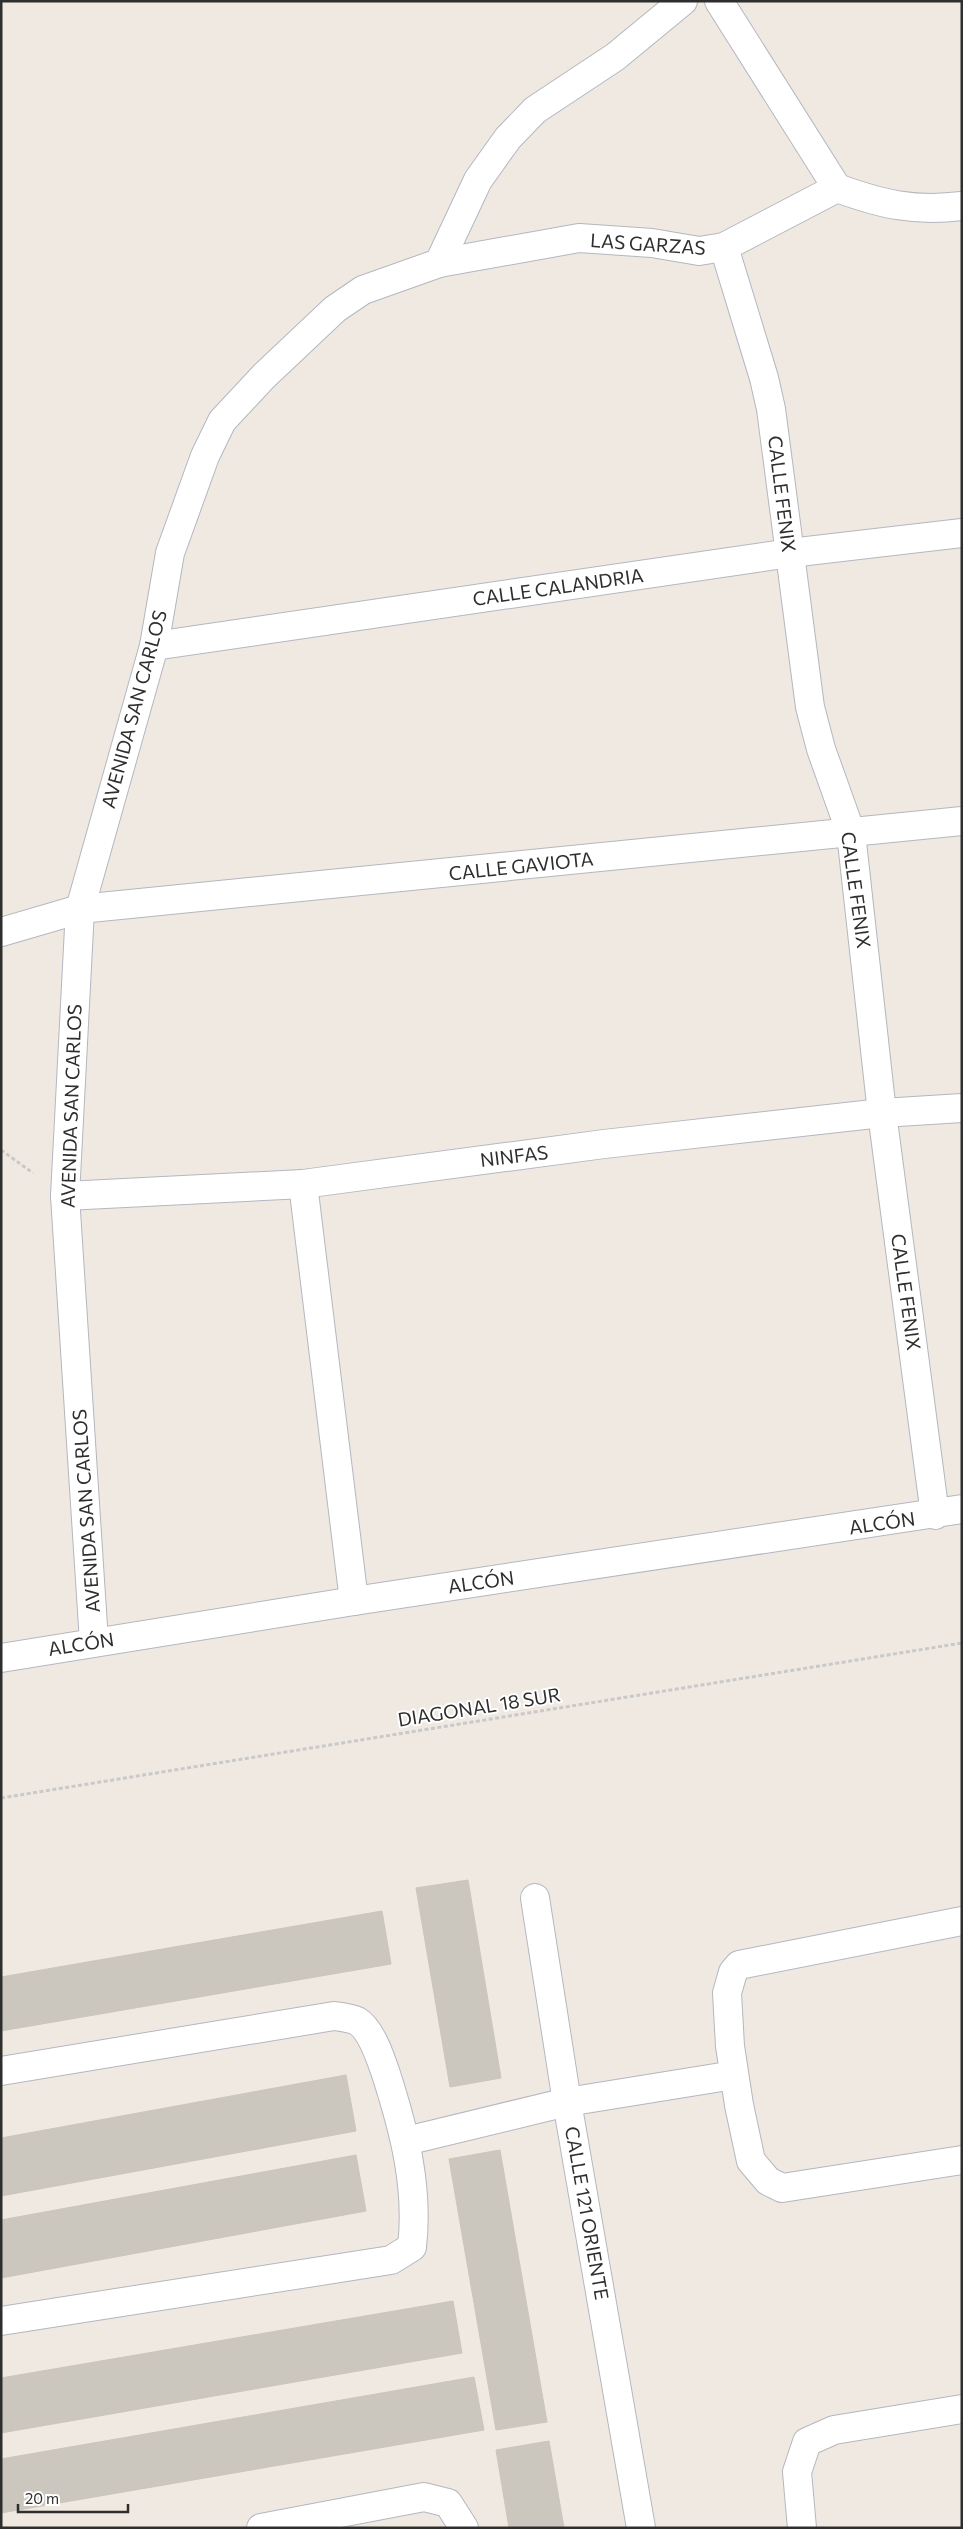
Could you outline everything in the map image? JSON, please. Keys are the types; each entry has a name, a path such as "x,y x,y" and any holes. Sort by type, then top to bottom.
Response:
{"street":[{"path":"439,263 478,180 508,138 535,110 615,57 683,1"},
{"path":"719,1 837,188 870,200 904,208 933,210 962,206"},
{"name":"LAS GARZAS","path":"439,263 579,238 652,243 699,251 724,247 837,188"},
{"name":"CALLE FENIX","path":"724,247 771,408 810,707 821,749 851,834 882,1113 935,1515"},
{"name":"AVENIDA SAN CARLOS","path":"94,1642 65,1196 80,908 154,646 170,552 205,456 222,421 264,376 335,309 363,290 439,263"},
{"name":"CALLE CALANDRIA","path":"154,646 790,553 962,533"},
{"name":"CALLE GAVIOTA","path":"1,932 80,908 851,834 962,821"},
{"name":"NINFAS","path":"65,1196 303,1184 604,1144 882,1113 962,1108"},
{"path":"303,1184 354,1601"},
{"name":"ALCÓN","path":"1,1658 354,1601 935,1515 962,1509"},
{"name":"CALLE 121 ORIENTE","path":"535,1898 567,2102 641,2528"},
{"path":"962,1921 739,1965 733,1972 727,1993 734,2076 751,2161 768,2181 782,2188 962,2160"},
{"path":"1,2071 334,2016 358,2021 377,2047 406,2141 414,2224 412,2247 391,2260 1,2321"},
{"path":"406,2141 567,2102 734,2076"},
{"path":"802,2528 797,2472 807,2442 834,2430 962,2410"},
{"path":"261,2528 424,2497 448,2503 464,2528"}],"path":[{"name":"DIAGONAL 18 SUR","path":"1,1798 962,1643"}],"building":[{"path":"468,1880 501,2078 450,2087 416,1888"},
{"path":"382,1911 391,1964 1,2031 1,1977"},
{"path":"346,2075 356,2131 1,2196 1,2138"},
{"path":"500,2150 547,2422 496,2430 449,2159"},
{"path":"356,2155 366,2211 1,2278 1,2220"},
{"path":"453,2301 462,2353 1,2433 1,2378"},
{"path":"474,2377 484,2430 1,2513 1,2459"},
{"path":"549,2441 564,2528 509,2528 496,2450"}]}
